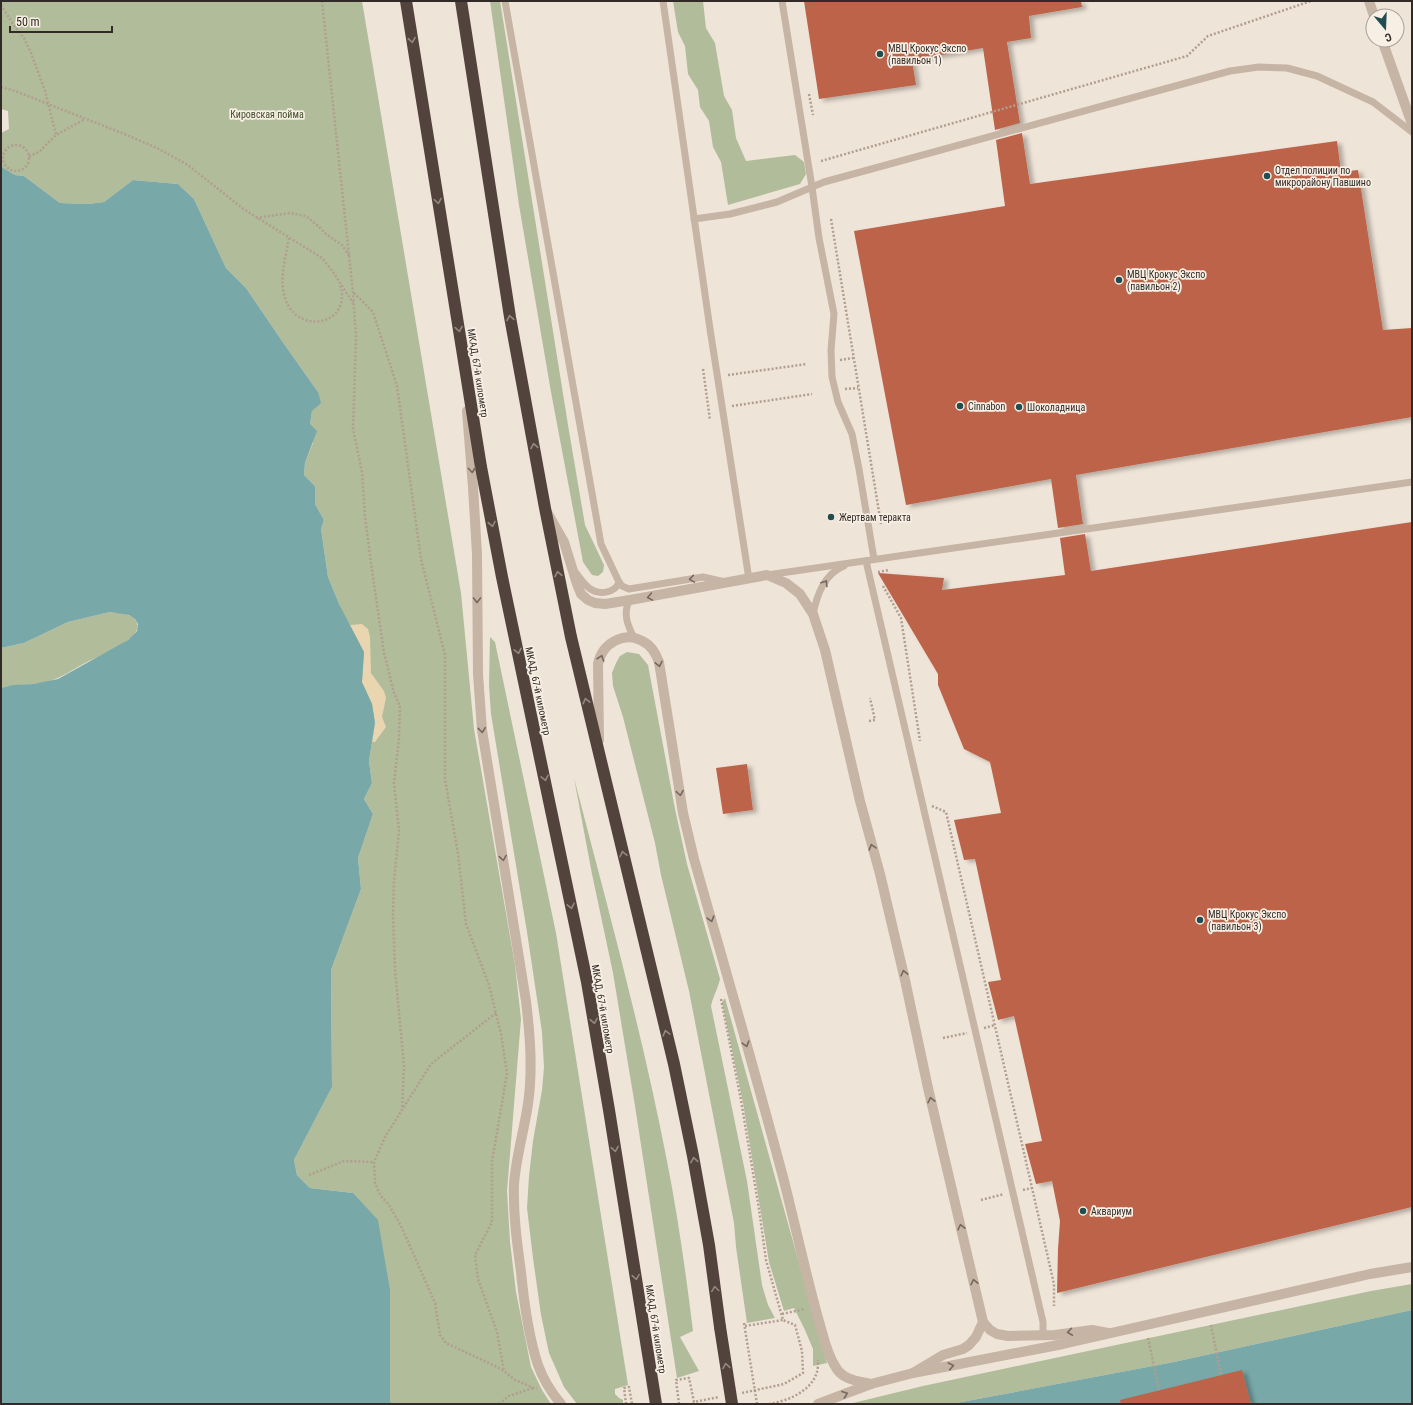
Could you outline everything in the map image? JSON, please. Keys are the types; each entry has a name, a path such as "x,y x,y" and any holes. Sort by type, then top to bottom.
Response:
{"highway":[{"name":"МКАД, 67-й километр","path":"406,1 481,467 587,982 656,1404"},
{"path":"461,1 510,317 545,508 571,637 674,1064 693,1156 720,1327 728,1400"}],"street":[{"path":"1385,48 1412,124"},
{"path":"462,347 477,554 478,674 482,730 526,1000 529,1032 531,1065 528,1103 518,1150 514,1184 517,1244 530,1336 538,1365 548,1386 560,1404"},
{"path":"545,508 564,542 581,594 588,600 595,603 605,604 630,600 730,583 767,575 786,583 800,594 813,614 825,650 860,801 880,874 904,973 928,1088 983,1322 990,1330 997,1334 1008,1336 1044,1335 1092,1330 1108,1333"},
{"path":"599,752 598,664 600,658 603,651 611,642 622,638 634,638 644,641 651,647 659,662 683,812 694,859 783,1177 815,1307 827,1348 838,1372 854,1381 871,1384"},
{"path":"818,1404 871,1384 913,1373 1063,1344 1370,1274 1412,1267"},
{"path":"913,1373 944,1356 963,1349 969,1345 979,1332 983,1322"}],"lane":[{"path":"505,1 601,544 619,582 622,586 629,589 703,577 730,583"},
{"path":"663,1 694,219 749,579"},
{"path":"782,1 819,238 834,314 831,350 832,377 838,402 852,434 874,559"},
{"path":"694,219 730,214 777,202 824,182 1230,71 1259,67 1287,68 1317,76 1373,102 1412,132"},
{"path":"767,575 1412,482"},
{"path":"866,561 1043,1322 1044,1335"},
{"path":"813,614 816,600 828,577 836,569 851,563"},
{"path":"573,570 588,588 595,592 609,592 614,590 618,586 619,582"},
{"path":"630,600 626,607 626,614 627,622 634,638"}],"path":[{"path":"322,1 354,305 356,337 353,429 362,472 370,556 384,653 394,693 400,706 399,739 394,783 399,831 394,881 393,914 395,970 404,1066 402,1110"},
{"path":"821,161 1188,56 1208,36 1312,1"},
{"path":"1,5 24,38 48,104 56,135"},
{"path":"1,87 48,104 157,148 188,165 256,218 322,258 354,305"},
{"path":"29,156 39,152 56,135 85,119"},
{"path":"14,145 24,147 29,156 26,166 18,171 8,168 4,165 2,160 5,150 14,145"},
{"path":"256,218 290,214 306,216 327,236 342,245 350,258"},
{"path":"831,219 881,524"},
{"path":"289,238 283,272 283,290 287,303 294,314 306,320 315,322 333,316 341,304 341,288 338,280"},
{"path":"353,293 373,312 397,386 421,559 445,655 445,779 458,854 466,924 489,985 501,1034 507,1073 492,1162 492,1222 475,1255 478,1279 497,1332 504,1371"},
{"path":"837,360 853,358"},
{"path":"728,375 807,364"},
{"path":"703,369 710,420"},
{"path":"841,390 858,388"},
{"path":"732,406 812,394"},
{"path":"878,572 879,576"},
{"path":"880,580 901,618 920,744"},
{"path":"869,721 875,720 870,698"},
{"path":"928,804 946,812 1054,1284 1054,1306"},
{"path":"728,981 721,991 721,1001 741,1100 766,1260 783,1320"},
{"path":"496,1013 431,1064 385,1137 374,1162 375,1183 380,1194 402,1228 435,1302 440,1335 446,1344 504,1371 515,1380 534,1388"},
{"path":"309,1175 344,1161 374,1162"},
{"path":"782,1314 806,1309 808,1316"},
{"path":"739,1393 784,1384 803,1373 802,1351 795,1325 783,1320 746,1325 757,1404"},
{"path":"1211,1325 1221,1375"},
{"path":"1148,1338 1159,1390"},
{"path":"769,1404 780,1402 803,1392 812,1383 817,1372 818,1358"},
{"path":"679,1404 675,1382 676,1380 689,1378 694,1402 728,1400"},
{"path":"499,1404 509,1396 534,1388 548,1386"},
{"path":"626,1404 624,1388 629,1387 632,1404"}],"green space":[{"name":"Кировская пойма","path":"1,1 362,1 461,593 474,729 515,965 521,1019 507,1191 510,1242 516,1292 531,1367 542,1390 551,1404 392,1404 390,1401 390,1365 353,1193 310,1188 297,1175 294,1160 332,1087 331,970 361,889 358,858 373,814 364,799 372,783 369,761 375,723 340,606 328,577 321,529 324,520 315,504 315,486 304,475 305,463 313,443 310,424 312,411 318,392 246,288 226,268 194,199 178,184 133,180 104,202 88,204 60,203 24,176 15,175 2,167 1,133 9,129 8,111 1,109"},
{"path":"490,1 500,1 585,525 604,565 603,572 598,576 592,575 583,562 551,392 519,205"},
{"path":"673,1 703,1 706,28 715,43 724,96 732,110 736,138 746,161 795,155 804,162 806,174 800,184 728,205 721,162 713,147 709,121 700,107 698,90 688,74 685,46 678,32"},
{"path":"110,612 130,615 137,623 137,629 127,641 52,680 1,688 1,648 24,643 68,622"},
{"path":"490,637 495,642 556,933 628,1385 615,1389 615,1394 623,1400 623,1404 577,1404 564,1387 549,1353 541,1315 527,1208 533,1141 542,1090 544,1067 542,1032 491,714 489,685"},
{"path":"627,652 639,654 648,665 687,864 720,979 711,1006 747,1181 762,1285 768,1305 775,1318 747,1323 734,1223 689,991 661,875 655,843 623,717 613,686 612,673 616,663 620,656"},
{"path":"574,778 647,1065 675,1203 693,1331 680,1337 699,1371 677,1378 613,973"},
{"path":"725,998 827,1363 813,1366 813,1349 805,1330 794,1308 784,1311 769,1262 743,1103 722,1002"},
{"path":"1412,1284 1412,1310 1174,1362 951,1404 849,1404 923,1386 1371,1291"}],"sand":[{"path":"362,624 368,629 370,637 371,673 384,691 386,698 382,717 386,727 375,742 372,742 375,723 372,704 362,682 364,652 350,625"}],"water":[{"path":"1,164 2,167 15,175 24,176 60,203 88,204 104,202 133,180 178,184 194,199 226,268 246,288 318,392 321,403 312,411 310,424 317,431 305,463 304,475 315,486 315,504 324,520 321,529 328,577 340,606 364,652 362,682 372,704 375,723 369,761 372,783 364,799 373,814 358,858 361,889 331,970 332,1087 294,1160 297,1175 310,1188 353,1193 378,1220 390,1290 390,1401 392,1404 1,1404 1,688 58,679 128,640 137,631 138,624 135,619 129,615 110,612 68,622 24,643 1,648"},
{"path":"1412,1310 1412,1404 951,1404 1174,1362"}],"building":[{"name":"МВЦ Крокус Экспо (павильон 1)","path":"804,1 1081,1 1082,7 1029,16 1031,38 1007,42 1020,123 995,130 983,48 912,60 916,85 819,99"},
{"name":"МВЦ Крокус Экспо (павильон 2)","path":"1022,133 1030,184 1337,141 1341,172 1358,170 1383,330 1412,328 1412,417 1076,475 1083,524 1058,528 1051,479 906,505 854,231 1005,206 996,140"},
{"name":"МВЦ Крокус Экспо (павильон 3)","path":"1412,522 1412,1207 1057,1293 1060,1221 1052,1181 1036,1184 1025,1144 1042,1141 1014,1016 998,1020 988,982 1001,980 975,859 964,860 954,820 1001,813 990,762 964,749 938,685 938,674 878,573 944,578 942,590 1065,575 1060,538 1085,534 1091,571"},
{"path":"747,764 753,810 723,814 716,768"},
{"path":"1242,1370 1251,1404 1121,1404 1120,1400"}],"place":[{"name":"МВЦ Крокус Экспо (павильон 1)","path":"880,54"},
{"name":"Отдел полиции по микрорайону Павшино","path":"1267,176"},
{"name":"МВЦ Крокус Экспо (павильон 2)","path":"1119,280"},
{"name":"Cinnabon","path":"960,406"},
{"name":"Шоколадница","path":"1019,407"},
{"name":"Жертвам теракта","path":"831,517"},
{"name":"МВЦ Крокус Экспо (павильон 3)","path":"1200,920"},
{"name":"Аквариум","path":"1083,1211"}]}
